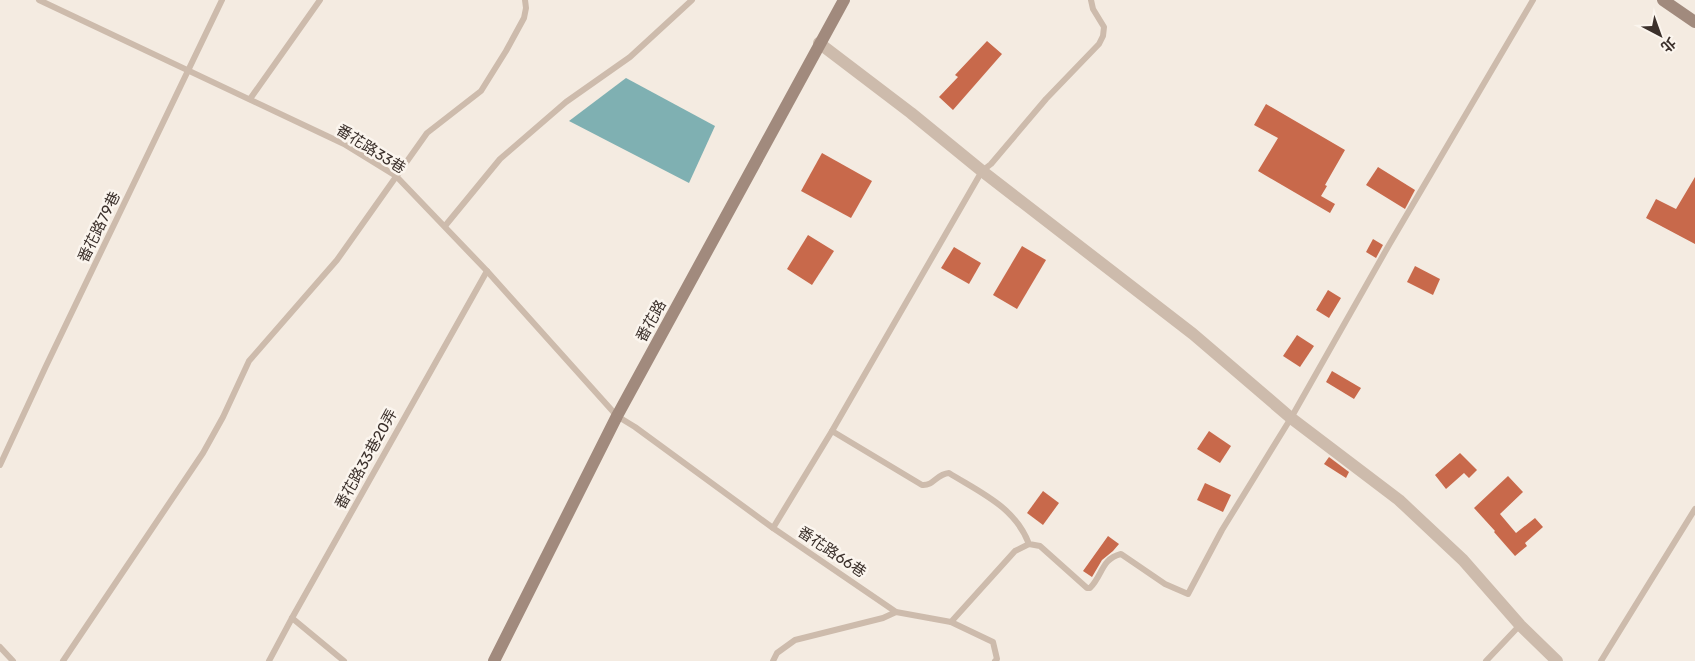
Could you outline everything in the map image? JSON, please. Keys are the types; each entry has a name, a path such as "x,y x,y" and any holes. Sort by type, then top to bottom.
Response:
{"main road":[{"path":"1663,0 1695,22"},
{"name":"番花路","path":"494,661 617,416 820,43 839,2"}],"street":[{"path":"820,43 1193,334 1291,418 1399,500 1463,560 1520,625 1557,661"}],"lane":[{"name":"番花路33巷","path":"39,0 189,69 344,144 396,176 487,271 617,416"},
{"name":"番花路79巷","path":"0,465 222,0"},
{"path":"250,99 320,0"},
{"path":"62,661 203,453 223,417 249,362 337,260 427,132 481,91 524,18 525,0"},
{"path":"445,226 500,160 566,102 630,57 692,0"},
{"path":"772,528 832,431 982,171 991,164 1046,98 1102,40 1104,27 1093,9 1091,0"},
{"path":"951,622 1015,551 1029,544 1040,546 1087,588 1095,584 1104,566 1112,556 1121,554 1164,584 1188,594 1222,530 1291,418 1389,245 1533,0"},
{"name":"番花路33巷20弄","path":"269,661 487,271"},
{"name":"番花路66巷","path":"617,416 635,427 772,528 896,612 951,622 993,642 997,659 995,661"},
{"path":"832,431 922,485 931,484 940,475 949,473 1006,509 1024,531 1029,544"},
{"path":"1601,661 1695,510"},
{"path":"773,661 778,653 795,640 884,618 896,612"},
{"path":"292,618 344,661"},
{"path":"1486,661 1520,625"},
{"path":"0,647 14,661"}],"water":[{"path":"626,78 715,126 689,183 569,121"}],"building":[{"path":"987,41 1002,54 953,110 939,97 958,77 955,75"},
{"path":"1266,104 1345,150 1325,185 1327,186 1321,196 1335,204 1330,213 1258,171 1278,138 1254,125"},
{"path":"822,153 872,181 851,218 801,191"},
{"path":"1378,167 1415,190 1405,209 1366,185"},
{"path":"1695,177 1695,244 1646,218 1656,199 1676,209"},
{"path":"808,235 834,251 812,285 787,269"},
{"path":"1373,239 1383,245 1376,258 1366,252"},
{"path":"1022,246 1046,260 1017,309 993,295"},
{"path":"954,247 981,263 969,284 941,268"},
{"path":"1415,266 1440,279 1433,295 1407,282"},
{"path":"1328,290 1341,298 1329,318 1316,310"},
{"path":"1297,335 1314,346 1300,367 1283,356"},
{"path":"1332,371 1361,388 1354,399 1326,382"},
{"path":"1209,431 1231,446 1220,463 1197,449"},
{"path":"1460,453 1477,470 1469,478 1464,473 1446,489 1435,475"},
{"path":"1329,457 1349,472 1346,478 1324,464"},
{"path":"1508,476 1523,492 1500,514 1516,533 1535,518 1543,527 1525,543 1527,546 1515,556 1474,508"},
{"path":"1205,483 1231,495 1223,512 1197,500"},
{"path":"1043,491 1059,503 1043,525 1027,513"},
{"path":"1108,536 1119,544 1102,560 1092,577 1083,571"}]}
